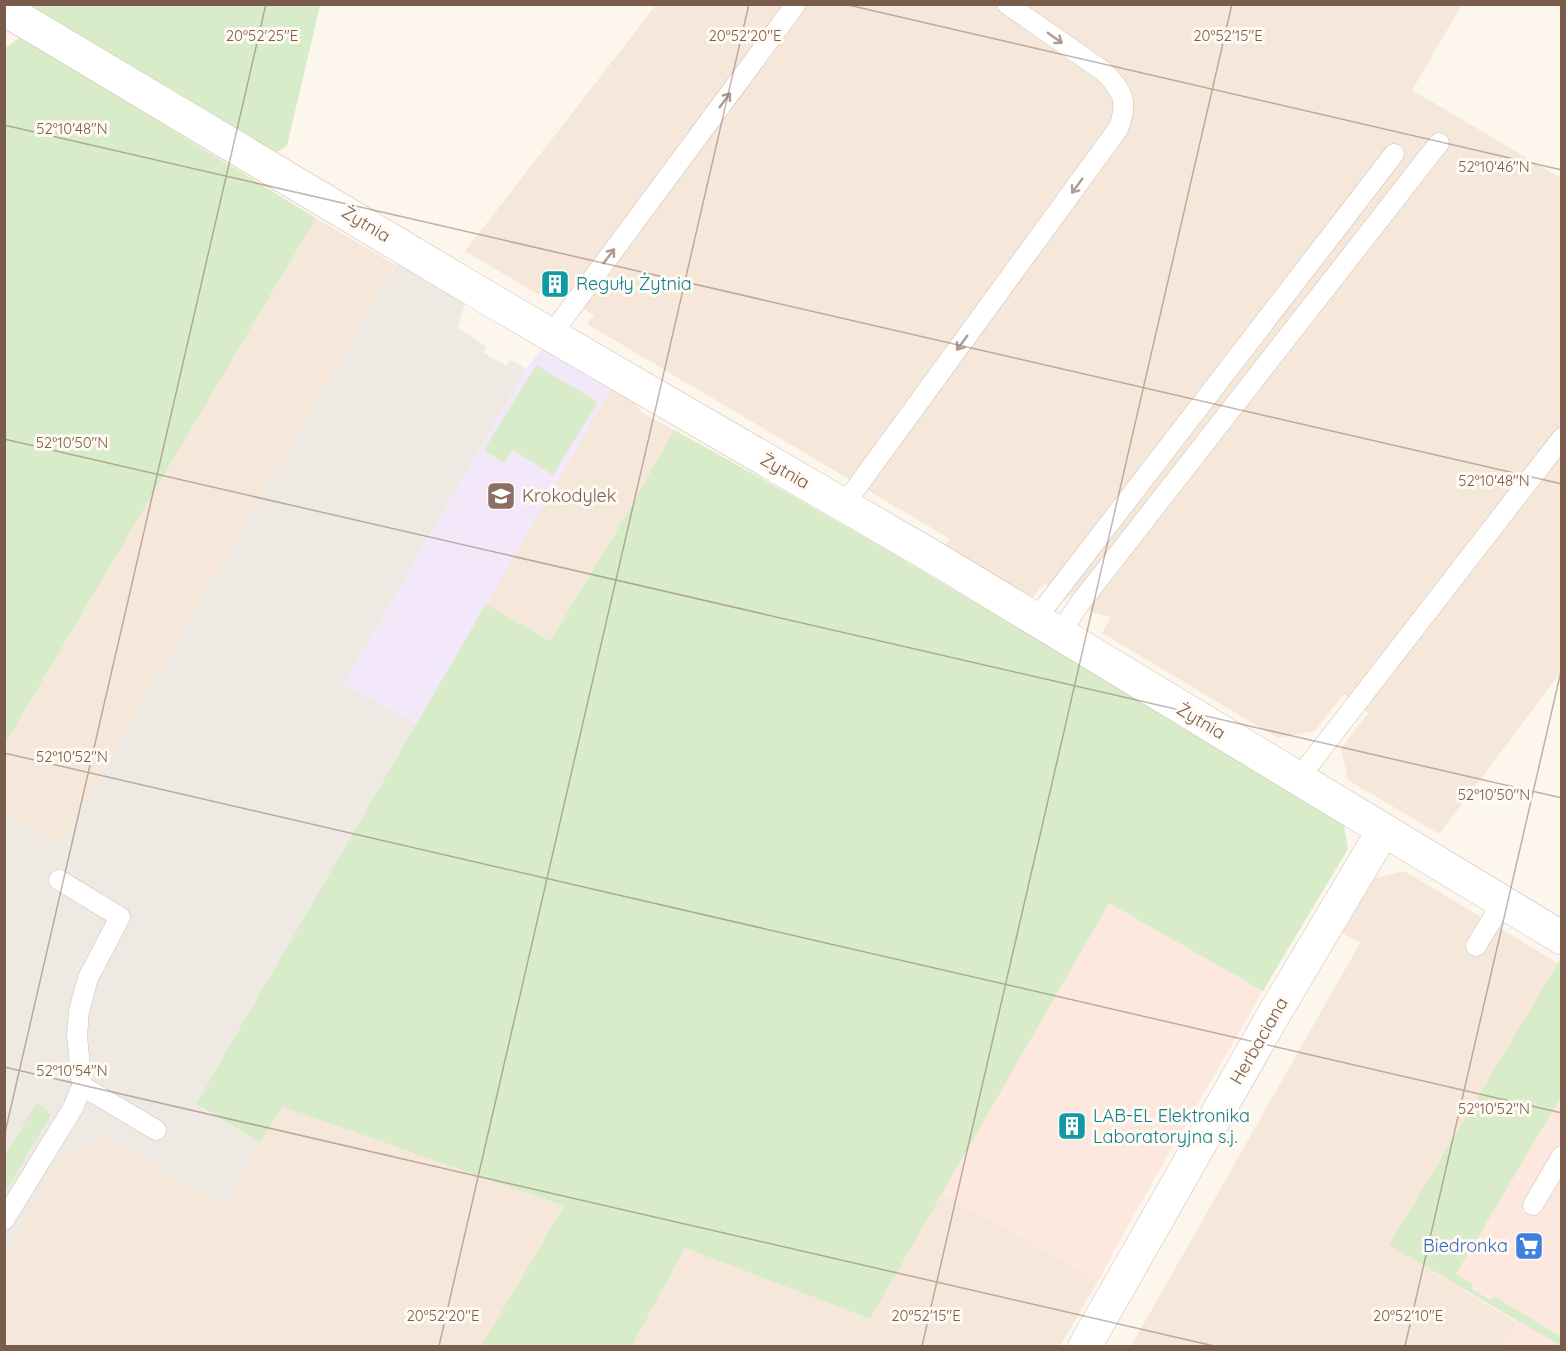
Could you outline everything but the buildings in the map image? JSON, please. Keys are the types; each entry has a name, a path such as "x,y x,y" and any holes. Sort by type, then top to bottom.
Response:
{"street":[{"name":"Żytnia","path":"4,9 1047,627 1562,938"},
{"name":"Herbaciana","path":"1085,1347 1268,1024 1383,831"}],"lane":[{"path":"551,335 796,4"},
{"path":"843,506 1118,129 1124,114 1123,98 1116,83 1103,71 1007,4"},
{"path":"1047,627 1080,603 1439,143"},
{"path":"1047,627 1394,154"},
{"path":"1298,779 1562,438"},
{"path":"4,1220 74,1108 82,1086 77,1036 79,1011 88,978 120,917 59,880"},
{"path":"1476,946 1502,903"},
{"path":"82,1086 156,1130"},
{"path":"1533,1205 1562,1155"}],"shaded area":[{"path":"656,5 1462,5 1412,90 1561,178 1561,672 1439,834 1348,780 1341,748 1368,713 1344,694 1315,731 1278,738 1102,633 1111,617 1094,613 1070,595 1066,600 1044,583 1030,601 943,550 950,539 587,324 594,315 558,294 565,284 553,275 539,295 465,251"},
{"path":"316,218 396,265 102,771 104,773 58,847 5,816 5,744"},
{"path":"398,262 465,302 458,328 487,347 484,353 506,366 510,359 526,369 344,684 417,724 197,1105 260,1142 225,1206 106,1137 65,1154 5,1253 5,816 58,846 103,773"},
{"name":"Krokodylek","path":"542,348 611,389 417,724 344,684 526,369"},
{"path":"611,389 632,401 643,413 674,430 550,641 486,604"},
{"path":"1404,871 1558,963 1389,1245 1518,1323 1502,1346 1131,1346 1360,943 1341,932 1371,879"},
{"path":"1109,902 1263,991 1098,1281 942,1193"},
{"path":"1561,957 1561,1346 1502,1346 1518,1322 1389,1245"},
{"path":"283,1107 564,1206 481,1346 5,1346 4,1253 65,1154 106,1137 226,1205 260,1142"},
{"path":"942,1193 1098,1281 1060,1346 632,1346 685,1248 870,1319"}],"green space":[{"path":"26,5 320,5 287,146 272,155"},
{"path":"20,37 316,218 5,744 4,49"},
{"path":"536,365 598,402 553,475 513,450 504,463 484,450"},
{"path":"674,430 927,574 1344,825 1348,849 1263,991 1109,903 870,1319 685,1248 632,1346 481,1346 564,1206 283,1107 260,1142 196,1104 486,604 550,641"},
{"path":"1558,963 1562,965 1561,1097 1456,1274 1473,1284 1471,1289 1491,1300 1494,1296 1561,1337 1561,1346 1389,1245"},
{"path":"37,1102 51,1115 5,1192 5,1156"}],"place":[{"name":"Reguły Żytnia","path":"555,284"},
{"name":"Krokodylek","path":"501,496"},
{"name":"LAB-EL Elektronika Laboratoryjna s.j.","path":"1072,1126"},
{"name":"Biedronka","path":"1529,1246"}]}
